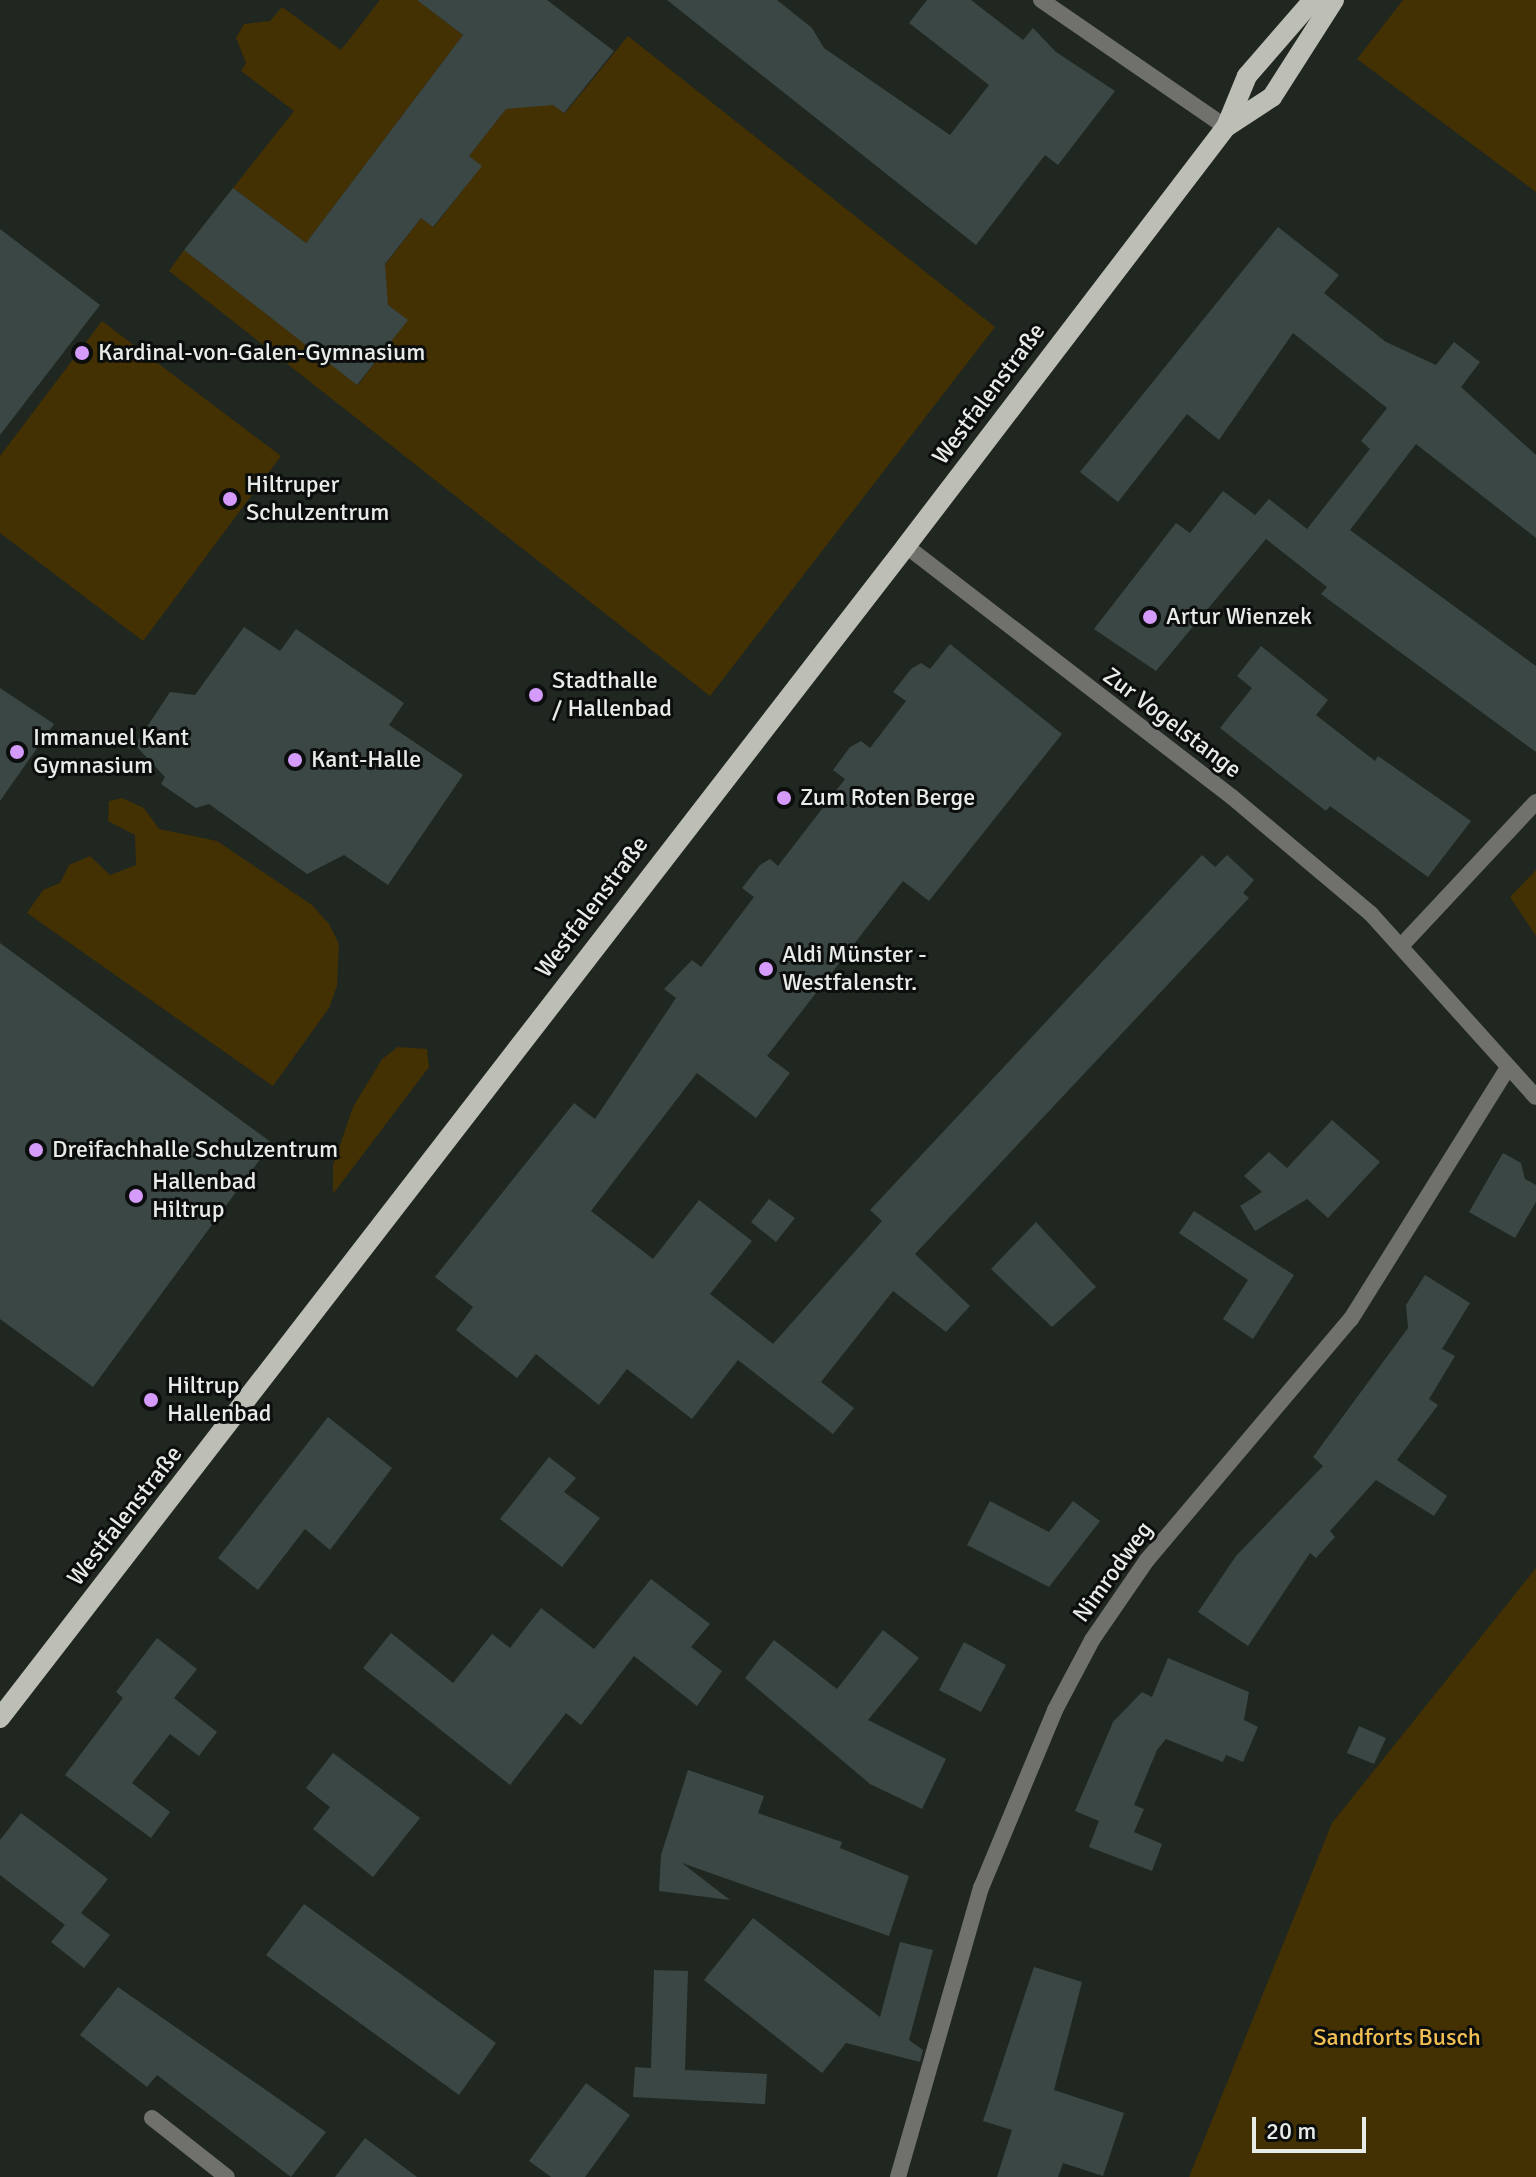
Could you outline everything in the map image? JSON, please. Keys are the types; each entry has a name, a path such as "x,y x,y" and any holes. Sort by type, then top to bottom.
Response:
{"main road":[{"name":"Westfalenstraße","path":"0,1718 906,546 1226,127 1247,76 1313,0"},
{"name":"Westfalenstraße","path":"1226,127 1272,97 1334,0"}],"street":[{"path":"1041,0 1226,127"},
{"name":"Zur Vogelstange","path":"906,546 1232,797 1402,945 1507,1069 1536,1097"},
{"path":"1402,945 1536,802"},
{"name":"Nimrodweg","path":"898,2177 976,1904 1011,1808 1077,1668 1147,1560 1351,1319 1507,1069"},
{"path":"152,2118 227,2177"}],"green space":[{"path":"380,0 417,0 463,35 306,243 233,188 294,111 241,71 246,63 236,38 244,24 270,21 282,7 341,50"},
{"path":"1403,0 1536,0 1536,192 1357,59"},
{"path":"628,36 995,327 710,696 169,271 184,250 358,385 407,320 379,298 381,270 421,218 434,227 481,166 469,156 510,104 539,94 565,113"},
{"path":"102,321 281,456 143,641 0,533 0,456"},
{"path":"122,798 144,808 159,829 217,841 312,905 329,924 339,944 337,986 329,1008 273,1086 27,913 43,890 60,883 69,865 90,856 110,875 136,865 135,835 108,821 109,801"},
{"path":"1536,870 1536,936 1510,897"},
{"path":"398,1047 427,1049 429,1067 333,1194 333,1165 353,1107 382,1059"},
{"name":"Sandforts Busch","path":"1536,1568 1536,2177 1189,2177 1332,1823"}],"building":[{"path":"417,0 547,0 614,51 564,113 553,105 506,109 469,156 482,166 433,227 421,218 385,264 388,305 408,320 357,385 184,250 233,188 306,243 463,35"},
{"path":"667,0 777,0 812,28 824,48 950,135 989,85 909,23 927,0 971,0 1023,40 1033,28 1056,52 1115,91 1058,165 1045,155 976,245"},
{"path":"1278,227 1339,275 1324,293 1386,342 1436,365 1454,342 1480,362 1461,387 1536,455 1536,538 1416,444 1350,530 1536,666 1536,752 1321,594 1327,587 1266,539 1156,671 1094,629 1176,523 1190,533 1223,491 1255,515 1269,499 1307,529 1370,449 1361,441 1387,408 1293,333 1219,440 1187,414 1118,502 1080,472"},
{"path":"0,229 100,305 0,435"},
{"name":"Kant-Halle","path":"244,627 280,651 296,629 404,703 389,725 463,775 388,885 344,855 307,874 209,804 196,808 161,784 165,777 135,745 170,692 195,695"},
{"path":"950,644 1062,734 929,901 903,881 767,1056 790,1073 756,1118 697,1073 591,1211 653,1259 699,1200 752,1241 710,1294 773,1344 882,1221 870,1210 1202,855 1215,867 1227,855 1254,880 1243,893 1249,898 915,1254 970,1306 946,1332 893,1291 821,1382 854,1408 833,1434 738,1360 692,1419 627,1369 599,1405 536,1354 517,1378 456,1330 473,1307 435,1277 574,1103 595,1119 676,998 664,989 692,960 701,967 754,897 742,888 760,865 770,859 778,866 845,779 833,770 850,747 861,741 870,748 906,701 893,692 911,669 921,663 930,669"},
{"path":"1261,646 1328,700 1316,715 1375,761 1378,756 1471,821 1428,877 1330,806 1326,811 1220,728 1252,688 1237,676"},
{"name":"Immanuel Kant Gymnasium","path":"0,688 54,724 0,801"},
{"name":"Hallenbad Hiltrup","path":"0,943 272,1143 93,1387 0,1319"},
{"path":"1332,1120 1380,1162 1328,1218 1307,1199 1255,1231 1240,1206 1262,1192 1244,1176 1269,1152 1287,1168"},
{"path":"1503,1153 1521,1163 1525,1179 1536,1185 1536,1202 1515,1238 1469,1212"},
{"path":"769,1199 795,1218 776,1242 751,1222"},
{"path":"1194,1211 1294,1275 1253,1339 1223,1319 1248,1280 1179,1233"},
{"path":"1036,1222 1096,1287 1052,1327 991,1269"},
{"path":"1425,1275 1470,1303 1442,1349 1455,1356 1429,1399 1438,1405 1397,1460 1447,1496 1434,1516 1376,1480 1330,1531 1335,1537 1316,1558 1310,1553 1248,1646 1198,1612 1236,1556 1323,1466 1313,1457 1408,1328 1406,1305"},
{"path":"328,1417 392,1468 330,1550 305,1529 258,1590 218,1558"},
{"path":"549,1457 576,1478 564,1492 600,1518 562,1567 500,1519"},
{"path":"990,1501 1049,1532 1073,1501 1100,1521 1049,1587 967,1545"},
{"path":"651,1579 710,1624 691,1647 722,1671 697,1706 634,1656 581,1725 566,1713 510,1785 363,1668 391,1633 453,1683 492,1634 510,1648 541,1608 594,1649"},
{"path":"883,1630 919,1658 868,1720 946,1759 922,1809 870,1784 745,1678 774,1640 837,1689"},
{"path":"157,1638 197,1669 174,1698 217,1732 199,1756 170,1734 132,1783 170,1812 151,1838 65,1775 123,1698 116,1692"},
{"path":"964,1642 1006,1665 981,1712 939,1690"},
{"path":"1168,1658 1249,1692 1244,1720 1258,1727 1243,1762 1226,1755 1223,1762 1166,1739 1157,1750 1134,1805 1144,1809 1134,1832 1162,1844 1152,1871 1089,1847 1099,1821 1075,1811 1113,1722 1142,1692 1152,1697"},
{"path":"1359,1726 1386,1738 1374,1764 1347,1753"},
{"path":"333,1753 420,1818 373,1877 313,1829 330,1807 306,1788"},
{"path":"688,1770 764,1796 758,1813 842,1842 840,1848 909,1876 889,1936 682,1863 730,1900 659,1891 661,1855"},
{"path":"21,1813 108,1879 81,1913 110,1935 84,1968 51,1942 65,1925 0,1875 0,1840"},
{"path":"304,1904 496,2043 459,2095 266,1955"},
{"path":"753,1918 880,2017 900,1942 933,1950 909,2040 923,2050 920,2062 846,2043 822,2073 704,1980"},
{"path":"1034,1967 1082,1982 1054,2090 1124,2113 1103,2176 1063,2163 1058,2177 997,2177 1012,2130 983,2121"},
{"path":"654,1970 688,1971 685,2070 767,2074 765,2104 633,2097 635,2067 651,2068"},
{"path":"118,1987 326,2132 291,2177 157,2075 147,2087 80,2035"},
{"path":"586,2083 630,2115 585,2177 551,2177 529,2161"},
{"path":"365,2138 417,2177 335,2177"}],"place":[{"name":"Kardinal-von-Galen-Gymnasium","path":"82,353"},
{"name":"Hiltruper Schulzentrum","path":"230,499"},
{"name":"Artur Wienzek","path":"1150,617"},
{"name":"Stadthalle / Hallenbad","path":"536,695"},
{"name":"Immanuel Kant Gymnasium","path":"17,752"},
{"name":"Kant-Halle","path":"295,760"},
{"name":"Zum Roten Berge","path":"784,798"},
{"name":"Aldi Münster - Westfalenstr.","path":"766,969"},
{"name":"Dreifachhalle Schulzentrum","path":"36,1150"},
{"name":"Hallenbad Hiltrup","path":"136,1196"},
{"name":"Hiltrup Hallenbad","path":"151,1400"}]}
